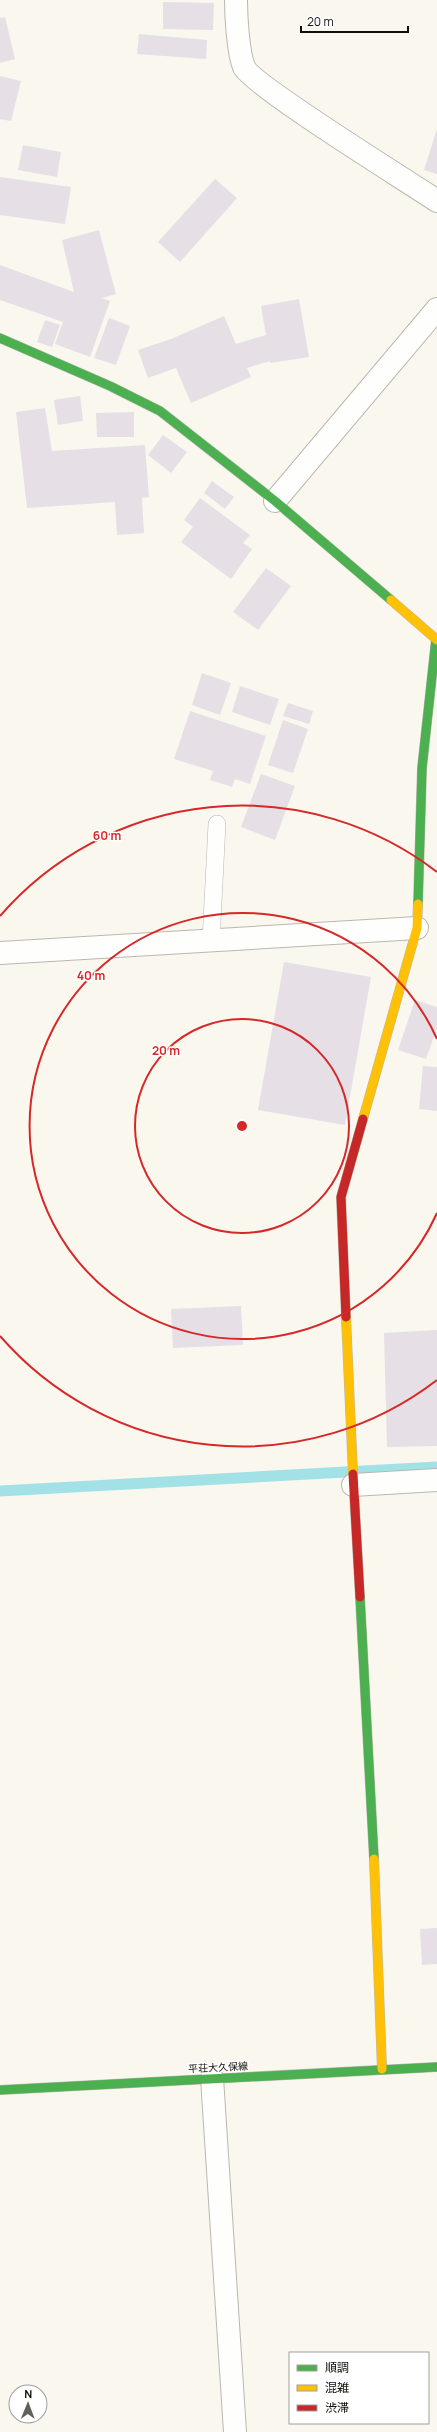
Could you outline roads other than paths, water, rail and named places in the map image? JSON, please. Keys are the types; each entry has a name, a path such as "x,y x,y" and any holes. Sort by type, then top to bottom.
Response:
{"street":[{"path":"236,0 236,15 244,68 272,92 437,201"},
{"path":"275,501 437,309"},
{"path":"0,338 110,386 160,410 275,501 436,640 422,768 416,928 341,1197 353,1485 370,1777 382,2069"},
{"path":"0,953 416,928"},
{"path":"353,1485 437,1480"},
{"name":"平荘大久保線","path":"0,2090 437,2067"},
{"path":"212,2078 235,2432"}],"lane":[{"path":"211,941 217,824"}],"waterway":[{"path":"0,1491 437,1467"}]}
